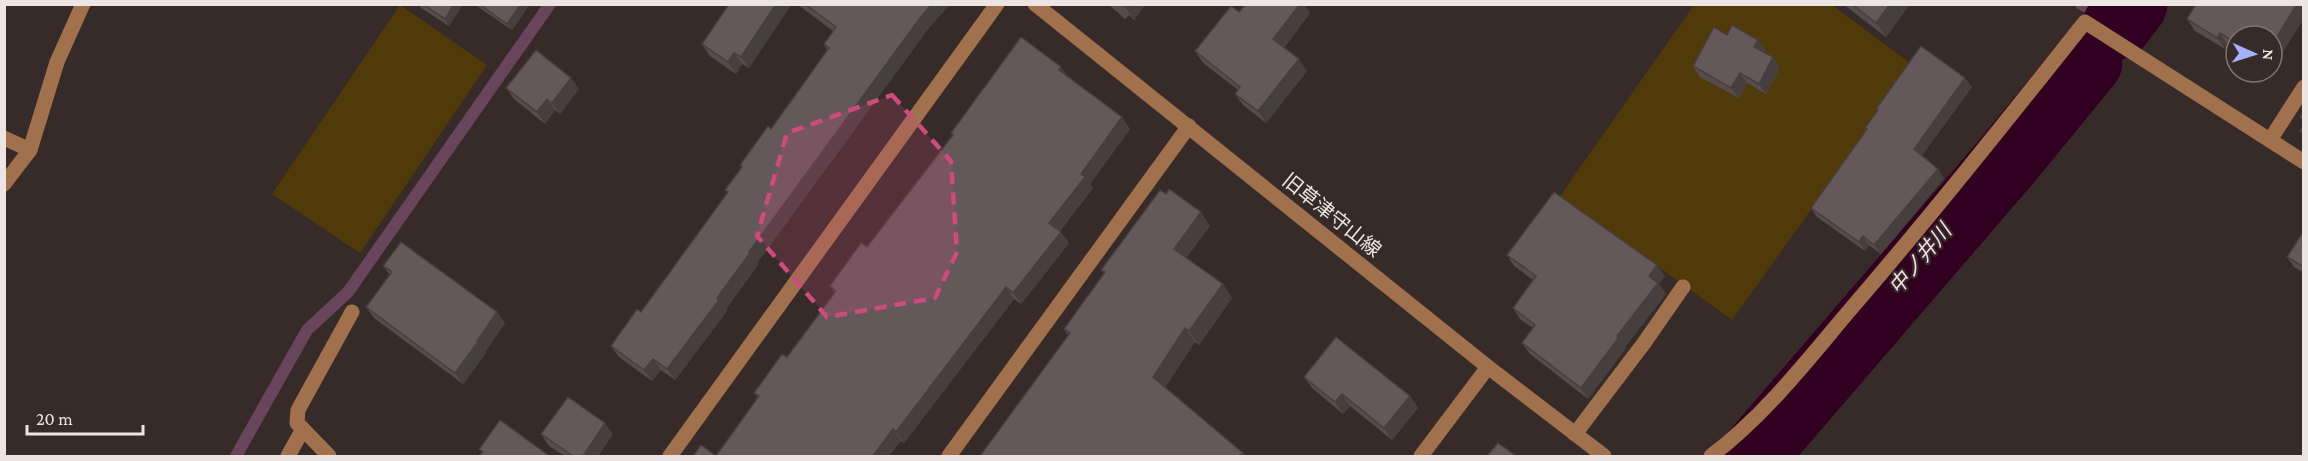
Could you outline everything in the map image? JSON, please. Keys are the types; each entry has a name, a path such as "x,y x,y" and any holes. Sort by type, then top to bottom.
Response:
{"street":[{"path":"4,184 30,150 57,62 83,4"},
{"path":"670,456 997,4"},
{"name":"旧草津守山線","path":"1035,4 1488,367 1604,456"},
{"path":"1711,456 1726,445 1791,379 1883,272 2085,22 2304,162"},
{"path":"2270,140 2304,87"},
{"path":"949,456 1189,126"},
{"path":"4,138 30,150"},
{"path":"1575,434 1683,287"},
{"path":"329,456 297,423 298,410 352,312"},
{"path":"1421,456 1488,367"},
{"path":"288,456 303,429"}],"highlighted area":[{"path":"892,95 951,161 957,252 935,298 827,317 757,236 787,133"}],"shaded area":[{"path":"400,5 487,65 360,253 272,194"},
{"path":"1694,5 1832,5 1914,66 1732,320 1560,196"}],"building":[{"path":"422,4 454,4 445,19"},
{"path":"479,4 521,4 507,24"},
{"path":"729,4 776,4 741,57 734,53 728,62 702,44"},
{"path":"805,4 932,4 749,252 717,298 719,300 667,369 653,359 644,370 611,346 637,309 641,312 728,192 725,190 742,167 740,165 768,126 771,129 829,48 824,44 836,27"},
{"path":"1246,4 1300,4 1273,39 1299,59 1258,111 1235,94 1240,87 1195,51 1231,6 1239,12"},
{"path":"1852,4 1890,4 1876,23"},
{"path":"2196,4 2297,4 2284,25 2224,24 2224,36 2220,33 2217,38 2187,19"},
{"path":"1732,25 1758,40 1754,47 1773,57 1759,84 1740,73 1731,88 1693,66 1714,27 1727,35"},
{"path":"1021,37 1061,67 1059,70 1122,117 1081,174 1085,177 1049,223 1061,232 1013,293 1006,287 896,432 893,429 873,456 716,456 759,396 754,393 782,354 787,357 836,291 830,286 861,243 867,247 953,135 951,133"},
{"path":"1921,46 1965,78 1914,149 1938,169 1874,245 1863,236 1859,242 1811,208 1867,129 1865,128 1878,110 1876,109"},
{"path":"536,50 571,78 552,103 547,99 537,112 506,88"},
{"path":"1169,189 1201,212 1174,249 1223,284 1189,331 1185,328 1153,377 1243,453 1239,456 980,456 1070,333 1064,329 1105,272 1101,270 1160,190 1166,194"},
{"path":"1554,192 1657,265 1649,276 1658,283 1581,388 1522,343 1535,325 1513,308 1536,276 1507,255"},
{"path":"2304,231 2304,267 2287,257"},
{"path":"401,242 497,312 455,373 366,307 392,272 383,266"},
{"path":"1336,337 1410,396 1384,428 1342,394 1335,402 1304,377"},
{"path":"568,397 605,423 583,456 573,456 541,434"},
{"path":"500,420 548,455 479,456 483,452 479,449"},
{"path":"1498,443 1516,456 1487,456"},
{"path":"701,445 716,456 693,456"}],"waterway":[{"path":"236,456 307,330 348,292 550,4"},
{"path":"2081,4 2119,23"},
{"name":"中ノ井川","path":"2117,25 2133,4"},
{"name":"中ノ井川","path":"1753,456 2006,162 2088,62"}]}
